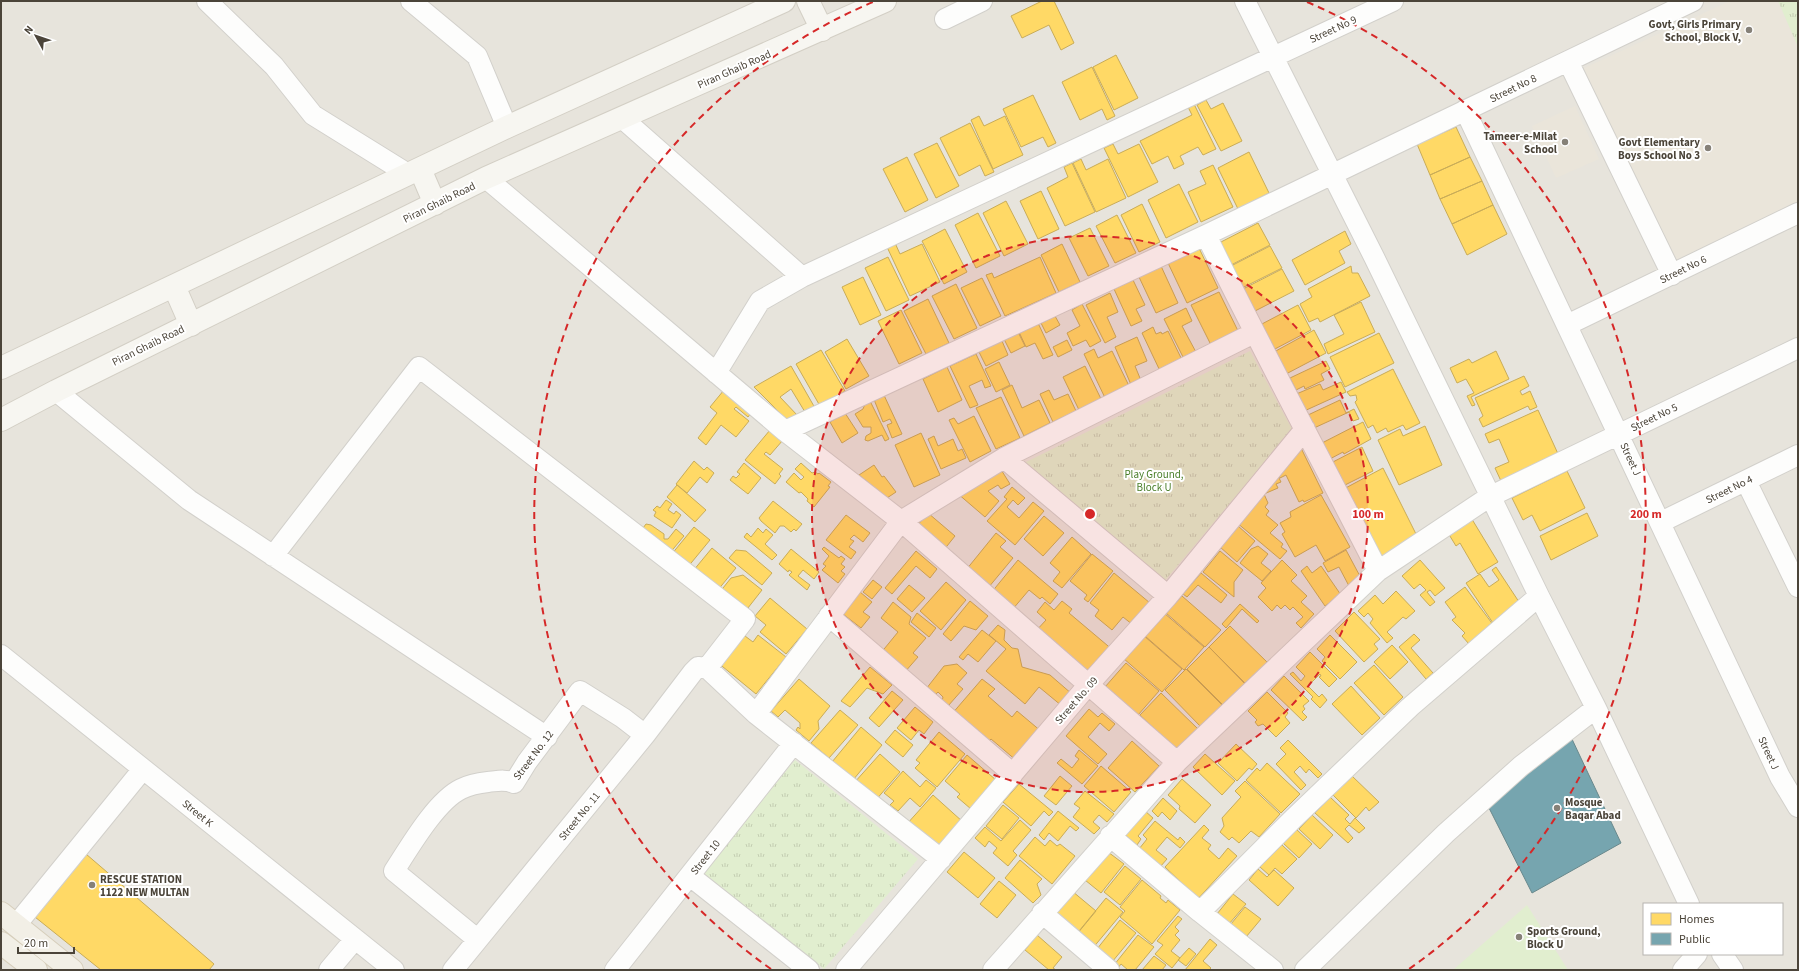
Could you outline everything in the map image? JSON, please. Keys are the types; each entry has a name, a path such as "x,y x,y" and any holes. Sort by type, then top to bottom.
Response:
{"main road":[{"path":"1,368 507,127 784,1"},
{"path":"808,1 822,30"},
{"name":"Piran Ghaib Road","path":"1,420 56,391 486,178 885,1"},
{"path":"414,171 435,204"},
{"path":"174,286 191,325"},
{"path":"9,919 72,970"},
{"path":"1,942 36,970"}],"street":[{"path":"207,1 274,66 313,115 414,171"},
{"path":"411,1 477,56 507,127"},
{"path":"945,20 982,1"},
{"path":"1245,1 1374,257 1489,497 1596,708 1689,903"},
{"name":"Street No 9","path":"716,373 760,300 802,277 1393,1"},
{"name":"Street No 8","path":"785,431 1206,235 1693,1"},
{"path":"1568,61 1672,275"},
{"name":"Street J","path":"1466,110 1780,777 1798,807"},
{"path":"622,118 802,277"},
{"path":"486,178 785,431 901,521 1177,762"},
{"name":"Street No 6","path":"1567,325 1798,213"},
{"path":"1206,235 1254,334 1305,428 1378,571"},
{"path":"756,714 901,521 1004,458 1254,334"},
{"name":"Street No 5","path":"993,970 1177,762 1378,571 1489,497 1798,348"},
{"path":"273,556 419,367 745,620 706,668 756,714 941,859"},
{"path":"56,391 190,500 547,737"},
{"name":"Street No. 09","path":"846,970 1089,684 1168,596 1305,428"},
{"name":"Street No 4","path":"1660,522 1798,455"},
{"path":"1004,458 1168,596"},
{"path":"1746,481 1798,587"},
{"path":"1200,912 1294,818 1410,708 1539,596"},
{"path":"829,616 1012,774"},
{"name":"Street K","path":"1,655 394,970"},
{"name":"Street No. 11","path":"453,970 645,735 693,672 698,667 706,668"},
{"name":"Street No. 12","path":"477,940 394,871 443,802 461,789 480,783 505,780 514,783 527,762 580,691 617,714 645,735"},
{"path":"1305,970 1463,818 1521,766 1596,708"},
{"name":"Street 10","path":"615,970 794,743"},
{"path":"9,919 143,769"},
{"path":"1110,836 1200,912 1273,970"},
{"path":"690,876 809,970"},
{"path":"1042,914 1109,970"},
{"path":"329,970 355,939"},
{"path":"1683,970 1695,955"},
{"path":"1723,955 1734,970"}],"shaded area":[{"path":"1,1 1798,1 1798,970 1,970"},
{"name":"Govt Elementary Boys School No 3","path":"1730,1 1778,1 1798,47 1798,205 1675,264 1580,70"},
{"name":"Tameer-e-Milat School","path":"1575,106 1599,159 1556,178 1532,126"}],"green space":[{"path":"1778,1 1798,1 1798,47"},
{"name":"Play Ground, Block U","path":"1250,351 1292,429 1163,583 1022,464"},
{"path":"795,760 918,859 824,969 702,874"},
{"name":"Sports Ground, Block U","path":"1527,905 1568,970 1453,970"}],"building: Homes":[{"path":"1042,1 1054,1 1074,43 1061,50 1049,25 1022,38 1011,16"},
{"path":"1116,55 1138,98 1114,110 1093,67"},
{"path":"1092,67 1115,116 1107,120 1102,109 1080,120 1062,82"},
{"path":"1033,95 1056,143 1048,147 1043,137 1021,147 1003,109"},
{"path":"1206,100 1211,109 1223,103 1242,141 1221,151 1197,105"},
{"path":"1194,104 1216,149 1203,155 1198,147 1180,156 1184,164 1174,169 1168,156 1152,164 1140,141 1192,115 1188,107"},
{"path":"979,116 984,126 1005,116 1023,155 993,169 971,120"},
{"path":"970,123 994,172 985,176 980,165 959,176 940,138"},
{"path":"1456,127 1470,157 1430,175 1417,144"},
{"path":"937,143 959,186 936,198 914,154"},
{"path":"1113,144 1118,154 1139,144 1158,182 1128,197 1104,148"},
{"path":"1249,152 1269,193 1238,209 1218,168"},
{"path":"907,157 928,200 905,212 883,169"},
{"path":"1470,157 1482,181 1440,199 1430,175"},
{"path":"1081,159 1086,170 1108,159 1126,198 1096,212 1073,163"},
{"path":"1072,163 1095,212 1065,226 1047,188 1068,177 1064,167"},
{"path":"1213,165 1233,207 1201,222 1188,192 1206,184 1200,171"},
{"path":"1482,181 1493,205 1452,224 1440,199"},
{"path":"1179,184 1198,222 1166,238 1148,200"},
{"path":"1041,191 1059,229 1038,239 1020,201"},
{"path":"1006,201 1028,244 1004,256 983,213"},
{"path":"1142,204 1160,242 1139,252 1121,215"},
{"path":"1493,205 1507,234 1467,255 1452,224"},
{"path":"978,213 1000,256 976,268 955,225"},
{"path":"1117,215 1136,253 1115,263 1096,226"},
{"path":"1258,223 1270,245 1231,265 1219,243"},
{"path":"1090,228 1109,266 1088,276 1069,238"},
{"path":"945,229 967,272 944,284 922,241"},
{"path":"1345,231 1351,244 1339,251 1345,263 1305,285 1292,260"},
{"path":"895,243 900,254 922,244 940,282 910,296 887,247"},
{"path":"1062,244 1080,282 1059,292 1041,255"},
{"path":"1270,246 1282,268 1242,288 1231,266"},
{"path":"1199,248 1218,288 1187,303 1168,263"},
{"path":"888,257 909,300 886,311 865,268"},
{"path":"1040,257 1056,293 1005,316 986,275 992,273 994,278"},
{"path":"1161,266 1178,303 1156,313 1139,277"},
{"path":"1351,266 1352,273 1358,273 1370,296 1320,322 1318,318 1309,322 1300,304 1312,297 1308,289"},
{"path":"1282,269 1294,291 1255,311 1243,289"},
{"path":"863,277 881,315 860,325 842,287"},
{"path":"982,278 1001,316 980,326 961,288"},
{"path":"1133,280 1145,305 1136,309 1142,321 1131,326 1114,289"},
{"path":"956,284 977,328 954,339 932,296"},
{"path":"1219,292 1240,335 1213,349 1191,305"},
{"path":"1110,293 1118,312 1107,317 1116,337 1105,343 1086,305"},
{"path":"928,299 949,343 926,354 904,311"},
{"path":"1361,302 1375,332 1328,354 1324,344 1344,334 1334,315"},
{"path":"1082,304 1101,341 1090,347 1086,340 1073,346 1067,333 1080,326 1072,310"},
{"path":"1298,305 1311,330 1273,350 1260,325"},
{"path":"1186,308 1192,321 1182,326 1197,354 1185,361 1164,319"},
{"path":"901,310 922,353 899,364 878,321"},
{"path":"1055,316 1060,325 1046,333 1041,323"},
{"path":"1038,323 1053,355 1043,359 1035,343 1026,347 1019,332"},
{"path":"1153,327 1156,334 1161,332 1162,334 1168,331 1183,362 1161,373 1142,333"},
{"path":"1314,330 1326,353 1286,374 1274,352"},
{"path":"1018,332 1025,346 1011,353 1004,339"},
{"path":"1379,333 1394,363 1345,387 1330,357"},
{"path":"1137,337 1147,361 1135,366 1142,383 1132,387 1115,347"},
{"path":"847,339 869,376 846,389 825,352"},
{"path":"1067,340 1072,350 1058,357 1053,347"},
{"path":"1002,341 1008,355 986,366 979,352"},
{"path":"1094,349 1098,358 1112,351 1131,390 1107,402 1084,354"},
{"path":"821,350 845,391 820,406 796,364"},
{"path":"1496,351 1509,379 1471,397 1475,405 1472,406 1467,396 1474,393 1466,379 1457,383 1450,368 1469,359 1472,363"},
{"path":"976,354 991,386 985,388 982,380 969,386 978,405 970,408 950,366"},
{"path":"1326,361 1330,369 1321,374 1324,380 1305,389 1304,386 1296,390 1290,378"},
{"path":"999,362 1010,385 996,392 985,369"},
{"path":"791,366 815,408 805,412 791,389 780,397 798,416 788,421 754,387"},
{"path":"1085,366 1102,401 1080,412 1063,377"},
{"path":"947,367 962,400 938,412 923,379"},
{"path":"1393,369 1420,423 1406,430 1403,425 1388,432 1386,428 1377,433 1373,425 1368,428 1355,402 1357,400 1356,395 1350,396 1347,392"},
{"path":"1524,376 1529,386 1520,391 1522,395 1530,391 1537,407 1530,410 1528,406 1483,427 1479,419 1483,416 1475,398"},
{"path":"1341,382 1346,392 1302,412 1294,395 1320,384 1323,390"},
{"path":"1012,385 1022,408 1039,400 1050,423 1024,436 1002,390"},
{"path":"724,390 752,412 748,417 736,407 734,409 749,421 736,437 721,425 706,445 698,438 717,413 710,407"},
{"path":"1049,390 1054,400 1068,394 1076,411 1053,422 1040,394"},
{"path":"883,393 902,434 892,438 887,425 892,423 890,419 883,422 873,397"},
{"path":"1001,397 1020,438 996,449 976,408"},
{"path":"1340,400 1346,413 1354,409 1359,419 1353,421 1349,412 1314,428 1308,415"},
{"path":"870,401 889,439 885,441 882,435 868,441 865,440 866,436 871,433 871,427 863,427 855,414 863,409 865,404"},
{"path":"1538,410 1559,456 1501,481 1495,468 1509,462 1499,439 1489,443 1485,434"},
{"path":"845,413 858,433 842,443 830,422"},
{"path":"974,416 991,451 970,462 949,420 954,418 958,424"},
{"path":"1363,422 1371,439 1344,454 1343,452 1328,460 1320,444"},
{"path":"1425,426 1442,465 1399,485 1378,440 1400,429 1403,436"},
{"path":"770,430 783,440 770,455 766,452 764,454 783,469 779,474 781,476 775,484 745,460"},
{"path":"921,433 940,475 914,487 895,445"},
{"path":"934,436 938,446 953,439 958,451 962,449 966,458 941,469 928,439"},
{"path":"1362,447 1373,471 1341,487 1329,464"},
{"path":"1301,448 1323,493 1304,502 1303,500 1299,502 1286,475 1280,478 1278,474"},
{"path":"694,461 704,470 707,467 714,473 707,483 700,477 687,493 676,484"},
{"path":"744,463 761,478 748,494 730,480 733,476 736,478 740,474 737,472"},
{"path":"801,463 812,473 819,473 831,482 828,486 830,487 814,507 807,501 808,499 801,492 799,493 786,482 794,473 801,480 804,477 795,469"},
{"path":"874,465 882,477 884,476 896,492 887,498 859,475"},
{"path":"1000,468 1010,484 1001,489 998,485 988,491 999,501 985,517 957,493"},
{"path":"1383,468 1418,538 1377,565 1340,491"},
{"path":"1567,471 1585,508 1540,531 1532,515 1523,520 1512,498"},
{"path":"1277,474 1281,482 1276,484 1278,488 1264,494 1268,503 1265,507 1269,511 1266,515 1278,525 1270,533 1283,544 1281,547 1287,551 1280,559 1236,522"},
{"path":"677,485 706,510 695,522 667,497"},
{"path":"1012,487 1025,498 1018,505 1013,500 1007,507 1019,518 1033,502 1044,511 1015,545 987,521 1007,499 1004,497"},
{"path":"1321,495 1350,547 1325,561 1316,545 1295,557 1282,534 1285,532 1280,523 1291,517 1290,512"},
{"path":"666,500 672,504 668,510 674,514 676,511 681,515 672,528 654,516 656,512 653,510 657,506 660,508"},
{"path":"773,501 802,524 796,531 794,529 791,532 784,526 780,526 775,533 761,521 759,518"},
{"path":"928,513 955,536 943,551 915,528"},
{"path":"1587,513 1598,536 1551,560 1540,536"},
{"path":"846,515 870,533 863,542 854,535 850,539 854,541 849,547 856,552 851,559 826,540"},
{"path":"1044,516 1064,533 1043,556 1024,539"},
{"path":"1470,516 1498,562 1478,574 1460,543 1456,546 1445,528"},
{"path":"646,524 651,525 664,534 664,539 668,539 676,529 684,536 669,554 640,532"},
{"path":"1238,526 1255,541 1237,562 1220,547"},
{"path":"694,527 710,540 687,568 671,555"},
{"path":"758,528 763,533 766,529 773,535 765,544 777,555 772,560 744,537 747,533 751,537"},
{"path":"996,533 1006,541 1000,547 1013,558 988,588 966,570"},
{"path":"1072,537 1091,554 1062,588 1053,581 1060,572 1050,563"},
{"path":"1258,546 1268,554 1261,563 1271,571 1262,581 1240,563 1251,549"},
{"path":"824,547 839,558 841,556 845,559 841,564 845,567 841,571 845,574 838,583 822,570 826,566 823,564 829,556 822,549"},
{"path":"712,548 736,568 717,591 693,571"},
{"path":"791,549 819,572 814,579 803,570 798,576 810,585 807,590 789,575 792,572 789,570 788,572 779,564"},
{"path":"736,550 746,551 772,573 762,585 729,558"},
{"path":"1346,550 1362,580 1349,586 1339,567 1328,572 1323,563"},
{"path":"916,551 937,569 930,578 916,566 892,594 885,588"},
{"path":"1220,551 1243,570 1234,582 1234,597 1203,572"},
{"path":"1092,554 1113,571 1088,602 1084,599 1087,595 1070,581"},
{"path":"1018,560 1058,594 1050,604 1042,597 1040,599 1029,590 1012,610 991,593"},
{"path":"1282,560 1297,575 1291,581 1307,596 1301,602 1314,614 1301,628 1296,623 1303,617 1293,607 1290,610 1285,605 1281,609 1277,605 1272,611 1258,597 1266,588 1261,583"},
{"path":"1420,560 1445,588 1435,596 1430,590 1427,592 1435,602 1430,606 1420,595 1426,590 1420,584 1414,589 1402,576"},
{"path":"1307,566 1312,573 1321,566 1341,595 1325,606 1301,571"},
{"path":"1496,567 1523,608 1495,626 1466,583 1480,574 1489,587 1499,580 1492,570"},
{"path":"1114,573 1150,603 1133,625 1123,617 1112,630 1095,616 1099,610 1090,603"},
{"path":"1201,573 1227,595 1221,603 1198,585 1187,597 1183,594"},
{"path":"743,575 762,590 744,613 719,593 731,578"},
{"path":"873,580 882,587 872,599 863,592"},
{"path":"946,582 966,600 941,630 920,611"},
{"path":"909,585 925,598 912,612 897,599"},
{"path":"1465,587 1494,626 1469,644 1462,636 1465,633 1452,620 1456,617 1445,602"},
{"path":"1396,591 1415,611 1406,619 1403,617 1387,632 1393,638 1387,643 1370,623 1373,619 1368,613 1364,617 1358,611 1375,595 1383,604"},
{"path":"860,592 872,602 863,612 870,617 861,628 843,614"},
{"path":"1182,596 1221,630 1205,647 1166,613"},
{"path":"770,598 807,629 786,654 760,632 766,625 755,616"},
{"path":"970,601 988,616 976,630 964,626 951,641 943,634"},
{"path":"1062,601 1072,609 1069,613 1114,651 1090,679 1035,632 1046,620 1037,612 1045,602 1054,610"},
{"path":"893,602 911,617 909,624 926,638 913,653 918,657 904,673 880,654 898,632 881,618"},
{"path":"1240,604 1259,621 1257,623 1242,609 1226,628 1222,624"},
{"path":"1354,612 1380,639 1374,644 1378,649 1364,662 1335,631"},
{"path":"917,613 936,628 929,637 911,622"},
{"path":"1164,613 1204,647 1184,670 1145,636"},
{"path":"998,625 1005,630 1004,640 1012,648 1018,649 1022,667 1050,675 1072,694 1062,706 1039,687 1025,704 986,671 1006,649 989,635"},
{"path":"1230,626 1267,662 1246,684 1209,647"},
{"path":"982,630 996,641 978,662 968,654 963,660 959,657"},
{"path":"741,633 753,642 758,635 786,657 756,694 717,662"},
{"path":"1414,634 1420,640 1411,648 1433,673 1426,679 1399,647"},
{"path":"1143,635 1182,669 1162,692 1123,658"},
{"path":"1330,635 1357,662 1340,679 1322,661 1325,657 1317,649"},
{"path":"1392,645 1408,662 1390,679 1374,662"},
{"path":"1209,647 1245,684 1223,705 1187,669"},
{"path":"1310,652 1337,679 1329,687 1319,677 1321,676 1320,674 1308,686 1319,697 1322,694 1327,700 1320,708 1311,699 1313,697 1290,674 1293,672 1301,681 1305,676 1296,667"},
{"path":"1126,663 1159,691 1138,715 1105,687"},
{"path":"957,664 967,673 957,684 963,689 948,706 942,701 943,697 938,692 934,696 926,689 944,666"},
{"path":"1374,665 1403,697 1384,715 1354,683"},
{"path":"870,667 892,685 883,694 867,688 850,707 841,701"},
{"path":"1186,669 1222,705 1201,727 1165,690"},
{"path":"1284,676 1309,701 1303,706 1305,709 1302,712 1307,717 1303,721 1271,690"},
{"path":"799,679 830,706 818,721 819,729 809,741 796,730 798,727 800,729 800,723 785,710 778,717 771,711"},
{"path":"982,679 995,689 988,696 1012,717 1017,711 1042,732 1017,761 991,739 987,743 951,715"},
{"path":"1351,686 1380,718 1362,735 1332,704"},
{"path":"892,691 903,700 879,727 869,718"},
{"path":"1267,692 1288,713 1285,717 1290,723 1276,737 1263,724 1258,726 1255,722 1257,720 1248,711"},
{"path":"1161,693 1198,729 1177,751 1140,715"},
{"path":"915,707 933,722 924,734 919,730 911,740 897,728"},
{"path":"1089,709 1098,717 1102,713 1115,724 1109,731 1100,723 1088,737 1107,754 1098,764 1066,736"},
{"path":"840,710 858,725 829,758 811,743"},
{"path":"861,727 882,745 853,780 832,762"},
{"path":"895,730 913,745 903,757 885,742"},
{"path":"939,732 965,754 937,787 915,768 920,763 916,760"},
{"path":"1288,740 1322,774 1318,778 1309,769 1306,773 1300,766 1294,772 1306,785 1301,790 1276,764 1286,754 1280,748"},
{"path":"1132,741 1159,766 1135,792 1108,768"},
{"path":"1236,744 1257,764 1252,770 1249,768 1237,781 1218,763"},
{"path":"1079,750 1098,766 1082,784 1057,763 1061,759 1072,768 1079,759 1075,756"},
{"path":"880,754 900,772 875,801 854,783"},
{"path":"1205,754 1235,781 1222,795 1193,767"},
{"path":"967,755 996,780 971,809 957,797 960,794 945,781"},
{"path":"1267,763 1300,794 1281,813 1246,780 1257,768 1260,771"},
{"path":"1101,766 1131,792 1114,812 1084,786"},
{"path":"903,771 920,787 926,780 936,788 920,807 910,798 898,811 890,805 894,801 884,793"},
{"path":"1060,776 1072,786 1056,805 1044,796"},
{"path":"1352,776 1379,802 1369,811 1366,807 1356,818 1333,795"},
{"path":"1182,779 1211,805 1195,823 1179,809 1180,806 1168,795"},
{"path":"1245,781 1280,814 1259,837 1251,831 1239,843 1232,837 1229,840 1220,832 1224,826 1222,818 1241,797 1235,791"},
{"path":"1019,784 1053,812 1049,816 1044,811 1031,826 1003,802"},
{"path":"1085,791 1114,814 1107,822 1099,815 1093,822 1100,828 1094,834 1073,817 1080,808 1074,804"},
{"path":"933,795 963,822 936,852 906,825"},
{"path":"1330,797 1349,815 1345,819 1350,824 1355,818 1365,828 1359,833 1349,825 1345,829 1353,838 1348,843 1315,813"},
{"path":"1163,798 1177,811 1170,820 1162,812 1158,817 1152,811"},
{"path":"1003,805 1019,818 1002,839 986,826"},
{"path":"1058,811 1079,828 1076,831 1070,826 1058,841 1049,833 1044,840 1039,835"},
{"path":"1145,811 1153,818 1138,836 1141,839 1137,845 1125,835"},
{"path":"1312,815 1333,835 1320,849 1299,829"},
{"path":"1020,820 1031,830 1013,851 1017,855 1008,866 993,853 997,848 989,841 985,847 975,838 985,827 1001,841"},
{"path":"1155,821 1178,840 1180,837 1185,842 1180,848 1167,837 1156,850 1167,859 1160,867 1139,849 1147,839 1143,835"},
{"path":"1204,825 1209,830 1202,838 1211,845 1208,849 1219,859 1228,848 1237,856 1196,901 1185,891 1187,888 1165,867"},
{"path":"1296,829 1312,844 1299,858 1283,843"},
{"path":"1035,837 1045,846 1050,840 1057,846 1060,844 1075,856 1052,884 1019,856"},
{"path":"1282,845 1297,859 1282,874 1275,868 1269,875 1260,867"},
{"path":"964,852 995,878 978,898 947,872"},
{"path":"1108,852 1124,864 1101,893 1085,880"},
{"name":"RESCUE STATION 1122 NEW MULTAN","path":"86,854 214,964 209,970 101,970 35,917"},
{"path":"1020,860 1042,879 1037,884 1041,895 1033,903 1005,878"},
{"path":"1125,866 1141,879 1120,905 1104,892"},
{"path":"1258,869 1267,877 1274,870 1294,888 1278,906 1249,880"},
{"path":"1142,880 1161,896 1160,898 1166,903 1168,900 1180,910 1152,944 1120,917 1125,911 1120,907"},
{"path":"999,881 1016,895 997,918 980,904"},
{"path":"1072,891 1096,911 1077,934 1053,915"},
{"path":"1233,894 1246,904 1229,924 1217,914"},
{"path":"1106,898 1123,912 1092,949 1075,936"},
{"path":"1245,907 1261,919 1246,937 1231,924"},
{"path":"1178,916 1182,919 1175,927 1179,931 1175,935 1180,940 1171,951 1180,958 1172,968 1155,954 1163,945 1157,941"},
{"path":"1120,920 1136,933 1112,962 1097,949"},
{"path":"1037,935 1062,957 1053,968 1056,970 1049,970 1025,950"},
{"path":"1138,935 1154,947 1135,970 1128,970 1121,964 1118,968 1114,965"},
{"path":"1210,939 1217,945 1203,961 1211,968 1209,970 1185,970"},
{"path":"1189,948 1196,954 1186,966 1178,960"},
{"path":"1154,956 1166,965 1162,970 1142,970"}],"building: Public":[{"path":"1571,737 1621,843 1532,893 1488,806"}],"place":[{"name":"Govt, Girls Primary School, Block V,","path":"1749,30"},
{"name":"Tameer-e-Milat School","path":"1565,142"},
{"name":"Govt Elementary Boys School No 3","path":"1708,148"},
{"name":"Mosque Baqar Abad","path":"1557,808"},
{"name":"RESCUE STATION 1122 NEW MULTAN","path":"92,885"},
{"name":"Sports Ground, Block U","path":"1519,937"}]}
